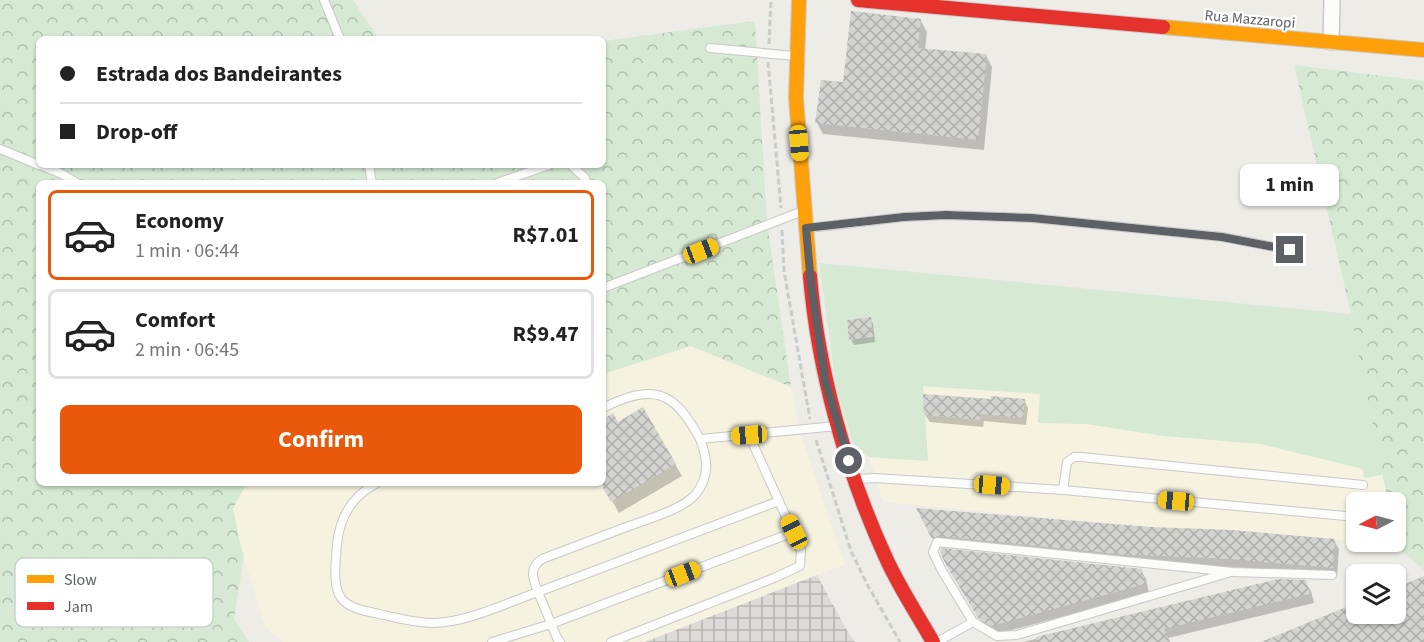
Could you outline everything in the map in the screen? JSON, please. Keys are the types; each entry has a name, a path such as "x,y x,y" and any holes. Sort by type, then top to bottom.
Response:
{"main road":[{"path":"799,0 796,98 811,284 824,370 838,426 855,479 886,559 935,642"},
{"name":"Rua Mazzaropi","path":"858,0 1424,50"}],"street":[{"path":"1331,42 1335,3"}],"lane":[{"path":"324,0 339,36"},
{"path":"710,48 797,56"},
{"path":"0,149 36,164"},
{"path":"47,168 71,180"},
{"path":"506,180 540,168"},
{"path":"574,168 585,180"},
{"path":"606,287 804,210"},
{"path":"806,228 904,217 946,215 1032,218 1222,237 1290,250"},
{"path":"560,642 538,592 532,572 534,564 660,515 686,502 695,494 707,470 706,455 700,439 689,417 677,404 663,396 648,394 632,396 606,407"},
{"path":"700,439 838,426"},
{"path":"610,642 800,566 802,557 794,532 749,435"},
{"path":"1063,490 1067,462 1081,457 1363,485"},
{"path":"855,479 875,478 1063,490 1346,516"},
{"path":"372,486 359,494 343,516 336,569 338,592 342,601 362,610 433,623 456,620 538,592 779,501"},
{"path":"492,642 551,624 794,532"},
{"path":"1233,572 1017,635 997,636 973,622 933,552 937,542 960,543 1233,572 1332,575"},
{"path":"935,642 973,622"}],"shaded area":[{"path":"691,346 791,387 800,431 845,565 645,642 284,642 265,627 240,544 233,508 245,486 606,486 606,373"},
{"path":"923,386 1040,394 1038,423 1086,424 1164,436 1261,444 1363,469 1364,478 1383,475 1386,492 1346,492 1346,540 1232,530 1150,527 883,502 869,457 928,461"},
{"path":"817,575 855,642 645,642"}],"green space":[{"path":"0,0 353,0 377,36 36,36 36,168 606,168 606,41 755,21 767,223 791,387 691,346 606,373 606,180 36,180 36,486 245,486 233,508 244,555 234,619 249,642 0,642"},
{"path":"1294,65 1424,81 1424,570 1403,552 1406,552 1406,492 1386,492 1351,314"},
{"path":"819,263 1351,314 1383,475 1364,478 1363,469 1261,444 1164,436 1086,424 1038,423 1040,394 923,386 928,461 869,457 854,446 837,391"}],"building":[{"path":"851,11 921,19 918,48 987,54 978,140 815,123 821,80 843,82"},
{"path":"871,317 873,337 849,340 847,320"},
{"path":"923,394 1025,399 1023,418 980,414 980,420 924,415"},
{"path":"643,407 676,464 611,502 603,488 606,486 606,417 613,413 618,422"},
{"path":"916,508 1335,539 1333,568 1229,559 1139,556 938,536 932,539"},
{"path":"941,548 1142,569 1145,584 991,626 978,618 945,563 940,552"},
{"path":"1424,576 1424,642 1261,642 1346,607 1346,624 1406,624 1406,583"},
{"path":"1278,579 1306,580 1310,594 1164,629 1170,642 1037,642 1036,637"}],"traffic: slow":[{"path":"799,0 796,98 810,276"},
{"path":"1163,27 1424,50"}],"traffic: jam":[{"path":"858,0 1163,27"},
{"path":"810,276 827,384 846,456 886,558 933,642"}],"route":[{"path":"849,461 825,380 811,284 806,228 904,217 946,215 1032,218 1222,237 1290,250"}]}
